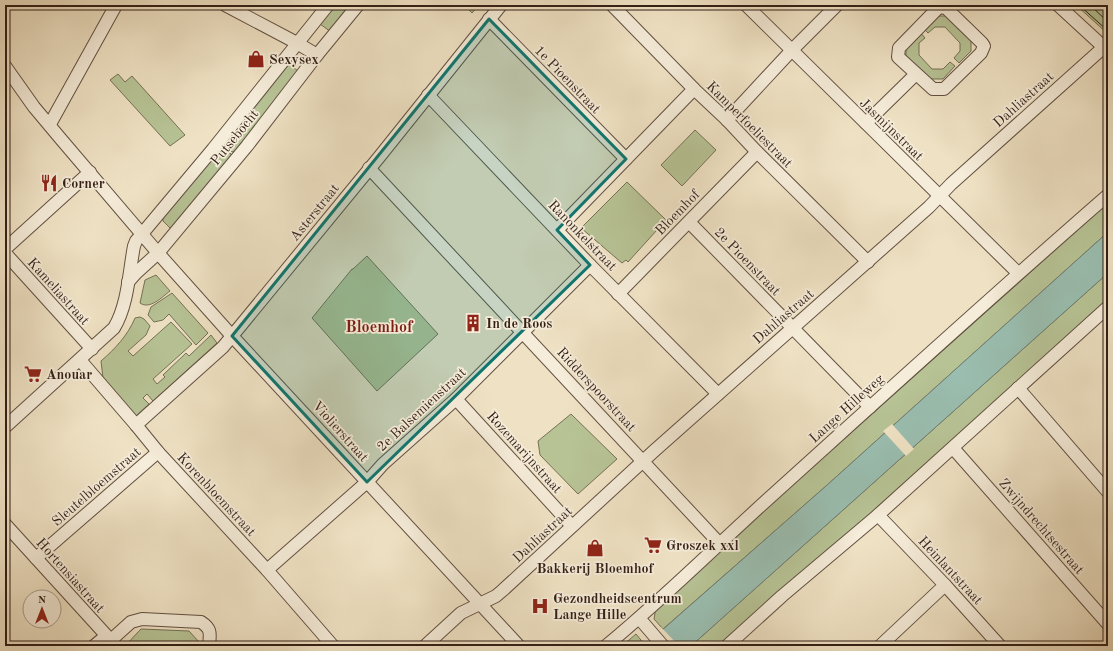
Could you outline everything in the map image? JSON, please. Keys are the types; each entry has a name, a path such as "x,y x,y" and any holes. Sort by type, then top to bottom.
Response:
{"street":[{"path":"50,124 116,5"},
{"path":"225,5 317,55"},
{"name":"Putsebocht","path":"5,427 114,328 120,319 123,308 134,246 142,234 213,149 328,5"},
{"name":"Putsebocht","path":"128,283 136,273 158,253 247,146 317,55 358,5"},
{"name":"Asterstraat","path":"136,425 223,347 501,5"},
{"name":"Kamperfoeliestraat","path":"612,5 868,262"},
{"name":"Jasmijnstraat","path":"746,5 1018,273"},
{"path":"727,120 836,5"},
{"path":"1058,5 1106,49"},
{"path":"939,7 946,8 982,43 983,49 981,53 944,89 933,89 916,74 898,57 898,51 939,7"},
{"name":"1e Pioenstraat","path":"489,20 626,159"},
{"name":"Dahliastraat","path":"425,646 461,613 496,596 503,590 718,394 941,196 951,184 1106,49"},
{"name":"Violierstraat","path":"5,66 34,107 158,253 232,336 519,646"},
{"path":"866,123 916,74"},
{"path":"557,230 694,89"},
{"name":"Ranonkelstraat","path":"428,95 618,294 718,394"},
{"name":"Bloemhof","path":"618,294 757,152"},
{"name":"Ridderspoorstraat","path":"369,168 719,543"},
{"path":"5,249 90,172"},
{"name":"Lange Hilleweg","path":"606,646 642,622 719,543 1018,273 1108,195"},
{"name":"2e Pioenstraat","path":"689,222 870,407"},
{"name":"Kameliastraat","path":"5,253 92,349"},
{"name":"2e Balsemienstraat","path":"267,570 367,482 383,464 456,399 590,265"},
{"path":"727,646 782,596 878,515 1108,307"},
{"name":"Korenbloemstraat","path":"80,360 158,452 267,570 333,646"},
{"path":"1018,388 1108,492"},
{"name":"Rozemarijnstraat","path":"456,399 572,526"},
{"name":"Zwijndrechtsestraat","path":"953,448 1108,624"},
{"name":"Sleutelbloemstraat","path":"36,558 158,452"},
{"name":"Heinlantstraat","path":"878,515 946,585 1000,646"},
{"name":"Hortensiastraat","path":"5,524 111,641"},
{"path":"880,646 946,585"},
{"path":"94,646 111,641 131,622 142,619 201,622 207,626 210,632 209,646"},
{"path":"642,622 663,646"}],"highlighted area":[{"path":"489,19 626,159 557,230 590,265 367,482 232,336"}],"shaded area":[{"path":"335,5 354,5 331,32 320,24"},
{"path":"464,5 479,5 472,13"},
{"path":"1076,5 1108,5 1108,34"},
{"path":"935,16 946,16 971,40 971,51 959,63 954,58 960,51 960,43 945,27 935,27 928,33 923,28"},
{"path":"920,32 925,38 919,43 919,55 932,69 943,69 950,62 955,66 943,79 929,79 906,57 906,46"},
{"path":"289,64 298,71 235,151 232,152 224,145 224,142 286,65"},
{"path":"118,74 125,82 132,76 185,135 170,146 110,80"},
{"path":"695,130 716,150 682,186 661,165"},
{"path":"220,148 223,148 231,154 231,158 171,229 163,221 163,217"},
{"path":"627,182 666,220 628,262 626,260 622,263 581,228"},
{"path":"1108,203 1108,232 826,486 663,629 654,619 656,607"},
{"path":"1108,232 1108,273 691,646 644,646 826,486"},
{"path":"367,256 438,334 377,391 312,318 352,269"},
{"path":"1108,273 1108,301 1021,380 722,646 691,646"},
{"path":"156,275 170,291 152,304 144,305 140,303 145,280"},
{"path":"172,293 208,333 196,345 169,314 163,320 154,322 148,315 151,307"},
{"path":"140,317 150,326 146,335 128,351 133,356 171,322 192,344 153,379 157,384 165,377 163,375 186,353 189,356 211,335 217,343 153,401 147,394 143,398 149,404 136,416 103,378 101,361 121,341 135,318"},
{"path":"571,414 617,459 578,494 540,455 538,441"},
{"path":"141,629 189,631 199,642 199,646 125,646"},
{"path":"636,634 645,645 622,646"}],"pier":[{"path":"892,424 914,449 906,456 883,431"},
{"path":"661,627 679,646 646,646 644,644"}],"tram line":[{"path":"1079,5 1108,31"},
{"path":"1090,5 1108,22"}],"place":[{"name":"Sexysex","path":"256,59"},
{"name":"Corner","path":"49,183"},
{"name":"In de Roos","path":"473,323"},
{"name":"Anouar","path":"33,374"},
{"name":"Groszek xxl","path":"653,545"},
{"name":"Bakkerij Bloemhof","path":"595,548"},
{"name":"Gezondheidscentrum Lange Hille","path":"540,606"}],"district":[{"name":"Bloemhof","path":"379,326"}]}
